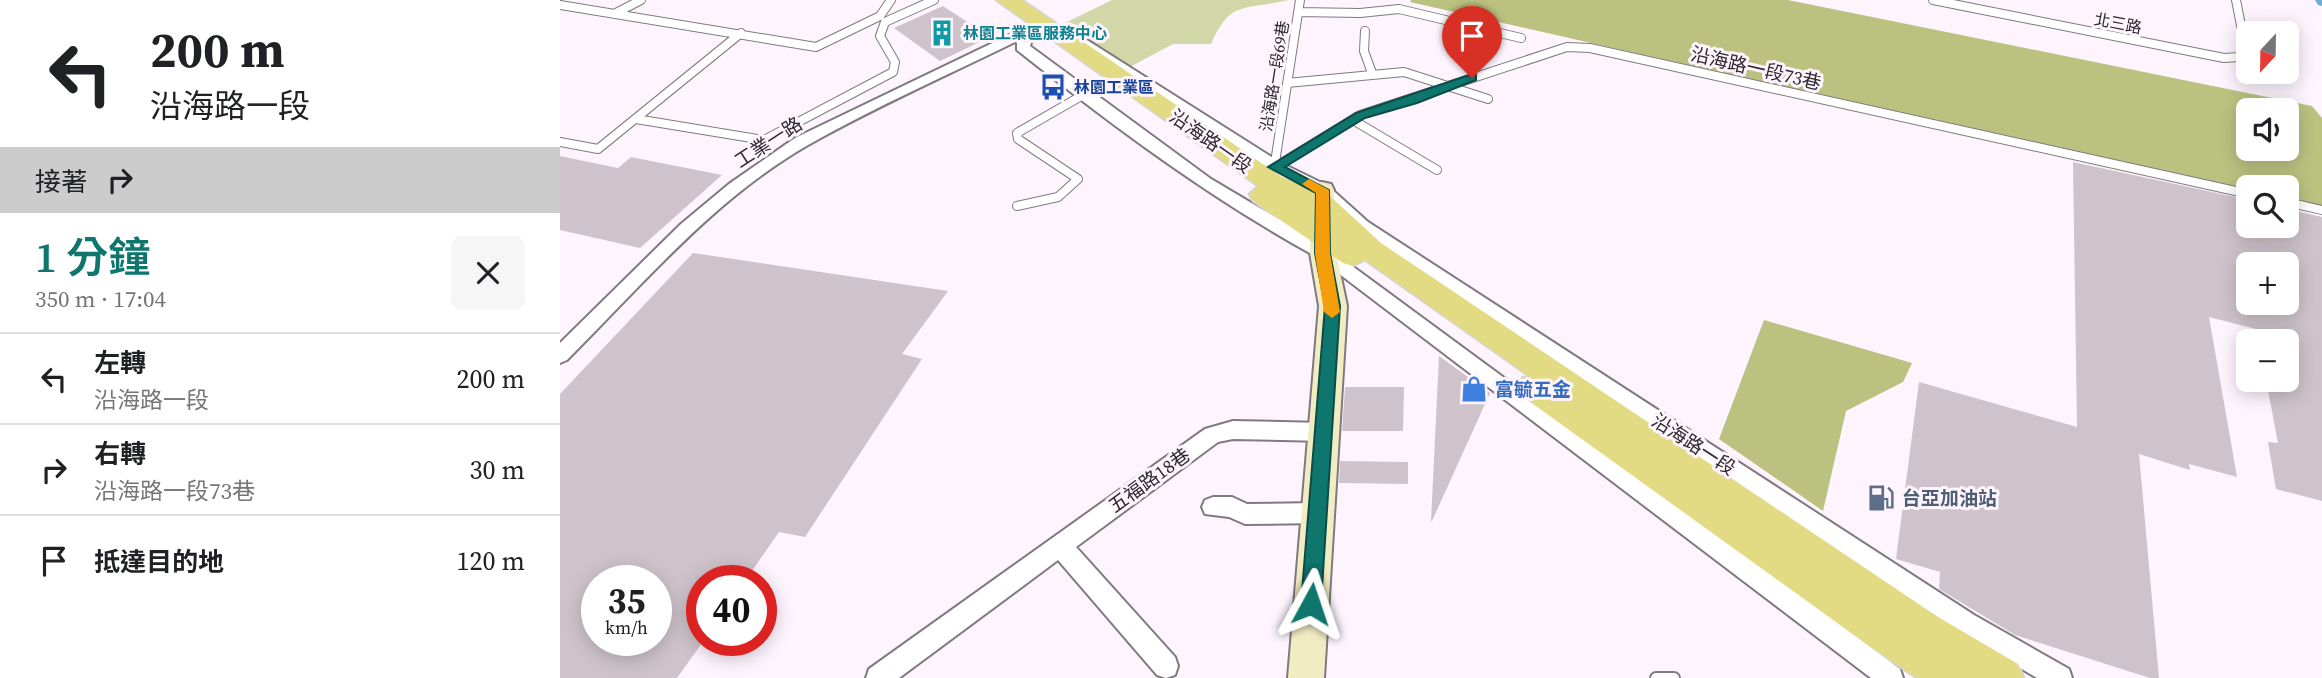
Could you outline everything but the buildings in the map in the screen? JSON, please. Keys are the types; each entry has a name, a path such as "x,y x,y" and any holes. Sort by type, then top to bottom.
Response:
{"main road":[{"path":"987,0 1034,26"},
{"path":"1007,0 1034,26"},
{"name":"沿海路一段","path":"1034,26 1272,183 1763,549 1953,678"},
{"name":"沿海路一段","path":"1322,220 1371,250 1924,630 2004,678"}],"street":[{"name":"沿海路一段","path":"1034,26 1022,47 1083,95 1257,219 1322,220 1362,226 1966,624 2060,678"},
{"name":"工業一路","path":"560,355 687,228 757,173 802,142 1034,26"},
{"name":"沿海路一段","path":"1272,183 1322,220 1891,678"},
{"path":"1306,678 1332,306 1322,220"},
{"name":"五福路18巷","path":"878,678 1212,435 1233,430 1325,432"},
{"path":"1213,507 1232,507 1245,514 1319,513"},
{"path":"1059,545 1166,666"}],"lane":[{"path":"614,14 640,0"},
{"path":"636,119 764,140 893,72 895,62 880,36 882,19 891,0"},
{"path":"560,5 816,47 934,0"},
{"name":"沿海路一段69巷","path":"1272,183 1300,0"},
{"name":"北三路","path":"1933,0 2224,58 2239,57 2246,51 2236,0"},
{"path":"1298,12 1360,13 1399,9 1521,38"},
{"path":"1365,30 1364,51 1372,73"},
{"path":"560,142 598,149 741,33"},
{"name":"沿海路一段73巷","path":"1272,183 1353,120 1567,47 1590,48 2236,191"},
{"path":"1287,83 1404,72 1488,99"},
{"path":"1017,206 1058,197 1078,179 1018,139 1017,133 1083,95"},
{"path":"1353,120 1437,170"},
{"path":"2299,205 2322,210"},
{"path":"1656,678 1674,678"}],"green space":[{"path":"1112,0 1289,0 1240,9 1225,20 1211,44 1173,44 1128,68 1063,24"},
{"path":"1788,0 2272,98 2236,98 2236,161 2299,161 2299,103 2312,106 2322,118 2322,208 2299,203 2299,175 2236,175 2236,189 1410,2"},
{"path":"1764,320 1912,363 1903,382 1846,411 1823,511 1719,439"}],"slow traffic":[{"path":"1309,184 1322,190 1323,253 1332,312"}],"place":[{"name":"林園工業區服務中心","path":"942,33"},
{"name":"林園工業區","path":"1053,87"},
{"name":"富毓五金","path":"1474,389"},
{"name":"台亞加油站","path":"1881,498"}],"route":[{"path":"1311,604 1332,306 1323,253 1322,190 1275,167 1360,116 1382,107 1412,101 1472,78"}]}
